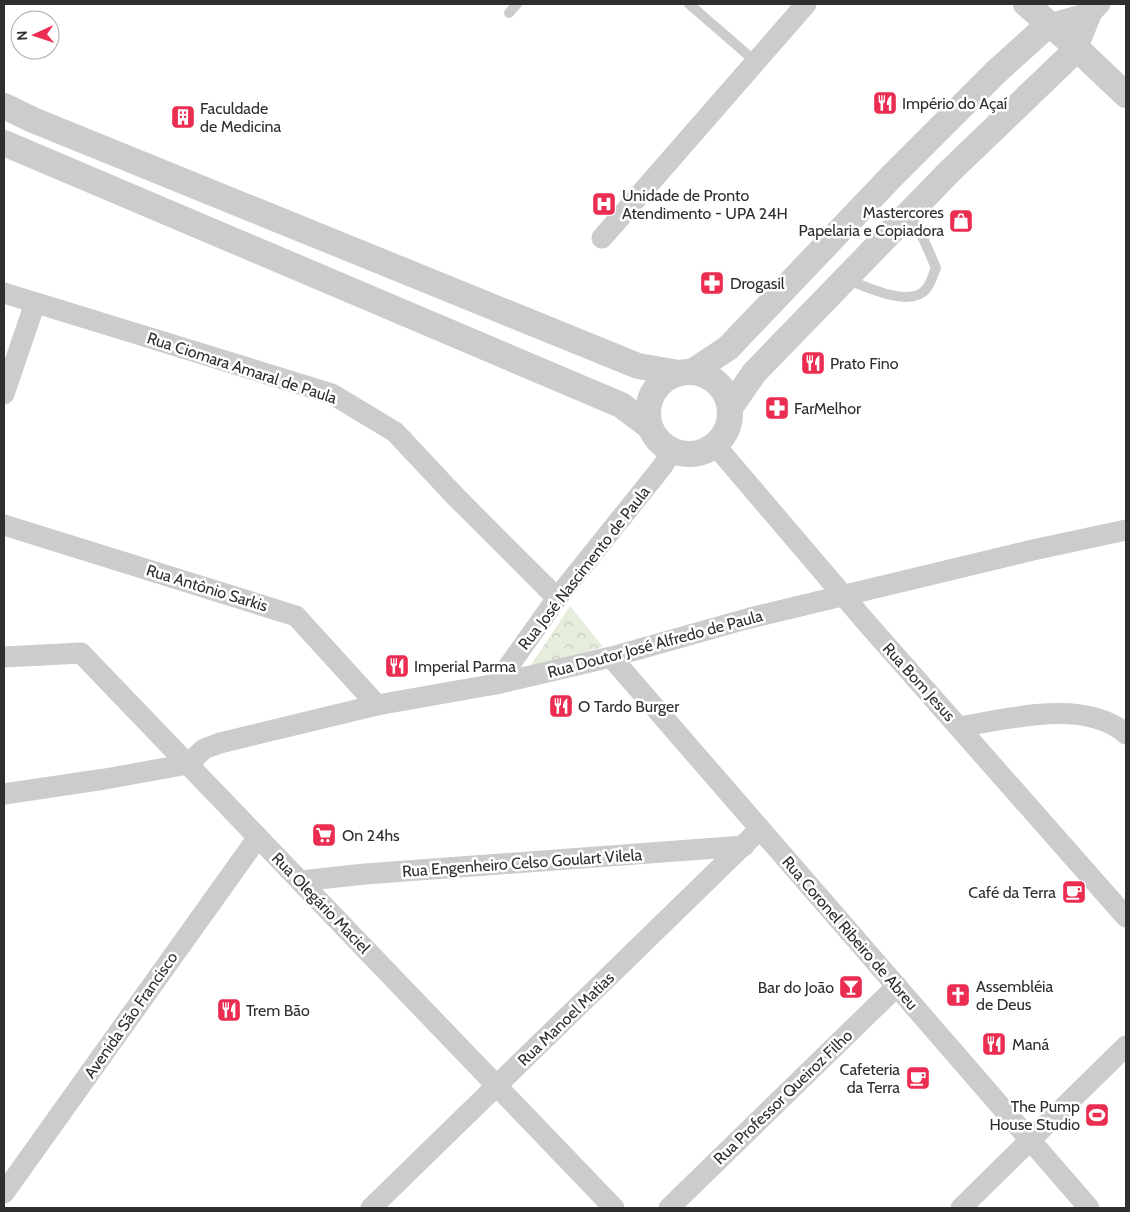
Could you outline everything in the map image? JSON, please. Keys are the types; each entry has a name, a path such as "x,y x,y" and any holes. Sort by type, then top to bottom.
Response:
{"street":[{"path":"602,238 806,4"},
{"path":"1026,4 1122,87"},
{"path":"4,106 42,124 638,366 686,373 706,375 717,383 725,394 730,408 729,422 724,435 715,445 705,451 694,454 682,454 672,451 662,445 654,436 649,426 648,412 650,399 656,388 666,378 686,373 728,348 891,177 996,72 1049,24 1096,8"},
{"path":"730,408 754,373 907,215 949,172 1078,49 1096,8"},
{"path":"4,143 621,405 649,426"},
{"name":"Rua Ciomara Amaral de Paula","path":"4,293 332,394 395,432 456,497 557,598"},
{"path":"4,394 35,303"},
{"name":"Rua Bom Jesus","path":"715,445 844,596 1126,917"},
{"name":"Rua José Nascimento de Paula","path":"496,684 557,598 662,467 672,451"},
{"name":"Rua Antônio Sarkis","path":"4,525 296,616 377,705"},
{"name":"Rua Doutor José Alfredo de Paula","path":"188,764 204,749 220,742 377,705 496,684 611,657 750,618 1033,550 1126,530"},
{"name":"Rua Olegário Maciel","path":"4,658 81,653 614,1208"},
{"name":"Rua Coronel Ribeiro de Abreu","path":"611,657 1090,1208"},
{"path":"959,727 1011,718 1062,713 1087,716 1117,727 1126,734"},
{"path":"4,794 188,764"},
{"name":"Rua Manoel Matias","path":"370,1208 760,829"},
{"name":"Avenida São Francisco","path":"4,1193 258,837"},
{"name":"Rua Engenheiro Celso Goulart Vilela","path":"300,881 365,874 744,846"},
{"name":"Rua Professor Queiroz Filho","path":"668,1208 897,986"},
{"path":"961,1208 1126,1046"}],"lane":[{"path":"509,14 517,4"},
{"path":"689,4 756,62"},
{"path":"845,279 897,297 913,297 926,290 936,268 924,240 907,215"}],"green space":[{"path":"570,606 603,647 529,668"}],"place":[{"name":"Império do Açaí","path":"885,103"},
{"name":"Faculdade de Medicina","path":"183,117"},
{"name":"Unidade de Pronto Atendimento - UPA 24H","path":"604,204"},
{"name":"Mastercores Papelaria e Copiadora","path":"961,221"},
{"name":"Drogasil","path":"712,283"},
{"name":"Prato Fino","path":"813,363"},
{"name":"FarMelhor","path":"777,408"},
{"name":"Imperial Parma","path":"397,666"},
{"name":"O Tardo Burger","path":"561,706"},
{"name":"On 24hs","path":"324,835"},
{"name":"Café da Terra","path":"1074,892"},
{"name":"Bar do João","path":"851,987"},
{"name":"Assembléia de Deus","path":"958,995"},
{"name":"Trem Bão","path":"229,1010"},
{"name":"Maná","path":"994,1044"},
{"name":"Cafeteria da Terra","path":"918,1078"},
{"name":"The Pump House Studio","path":"1097,1115"}]}
